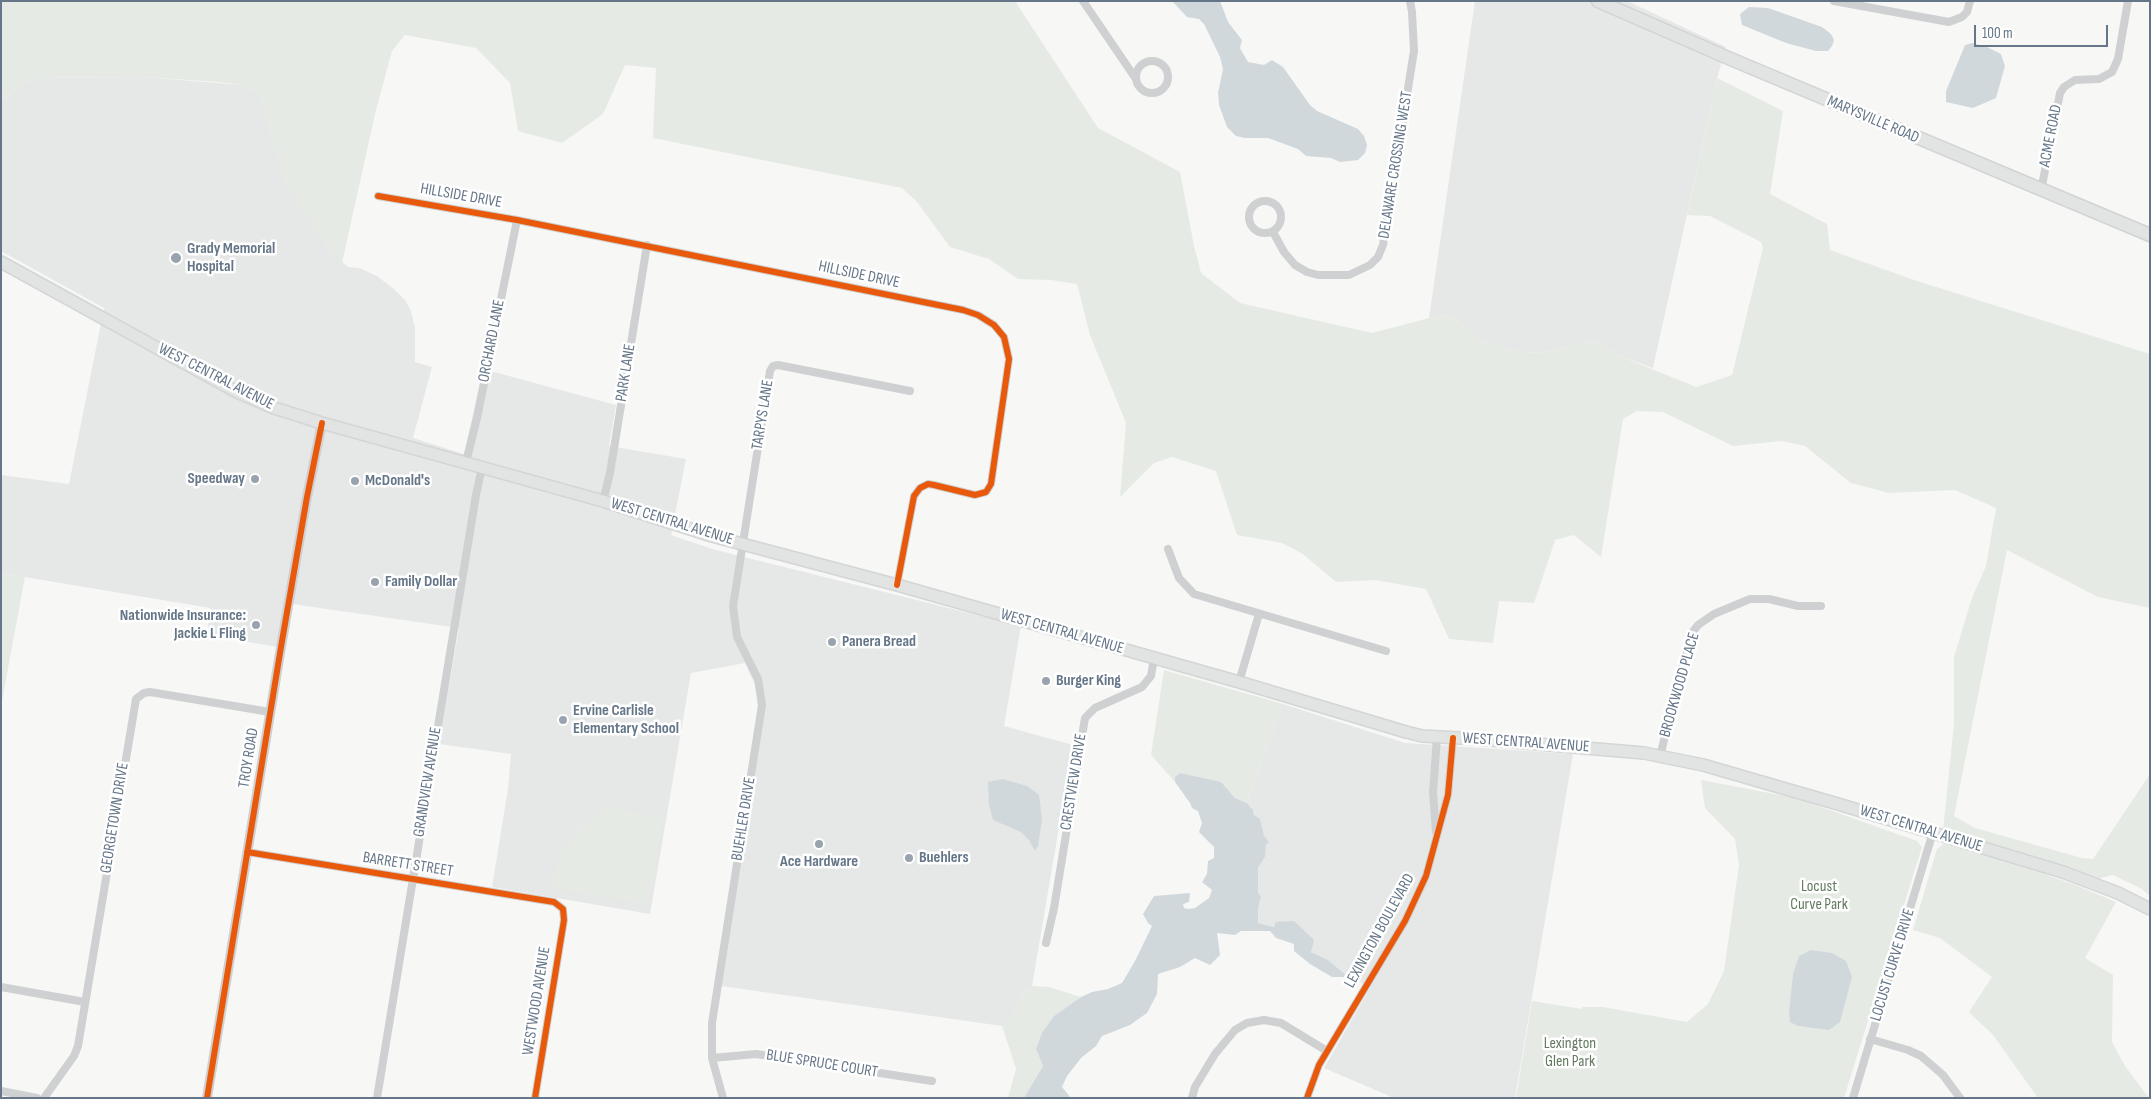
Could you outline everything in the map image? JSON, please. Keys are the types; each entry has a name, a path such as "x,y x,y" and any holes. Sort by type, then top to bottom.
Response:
{"highway":[{"name":"MARYSVILLE ROAD","path":"1598,1 1706,49 2041,191 2150,235"}],"main road":[{"name":"WEST CENTRAL AVENUE","path":"1,262 237,392 274,408 322,423 604,501 638,513 742,543 897,584 1406,732 1437,737 1567,746 1660,756 1712,768 2064,872 2111,890 2150,909"}],"street":[{"path":"1083,1 1142,90 1154,92 1164,86 1167,74 1161,64 1149,61 1139,68 1136,79"},
{"name":"DELAWARE CROSSING WEST","path":"1272,232 1294,264 1318,276 1349,275 1370,265 1378,257 1383,245 1414,51 1410,1"},
{"path":"1834,1 1866,4 1949,22 1962,17 1967,12 1970,1"},
{"name":"ACME ROAD","path":"2041,191 2060,93 2064,87 2075,80 2098,79 2112,72 2118,59 2128,1"},
{"name":"HILLSIDE DRIVE","path":"378,196 647,245 963,310 978,315 999,330 1008,348 1009,359 991,484 986,492 975,495 928,484 920,488 914,496 897,584"},
{"path":"1258,202 1270,202 1280,210 1281,222 1272,232 1260,233 1250,225 1249,212 1258,202"},
{"name":"ORCHARD LANE","path":"466,462 477,418 517,220"},
{"name":"PARK LANE","path":"604,501 647,245"},
{"name":"TARPYS LANE","path":"742,543 770,371 773,366 778,365 910,391"},
{"name":"TROY ROAD","path":"207,1098 270,712 307,497 322,423"},
{"name":"GRANDVIEW AVENUE","path":"377,1098 482,467"},
{"name":"BUEHLER DRIVE","path":"724,1098 712,1058 713,1015 762,705 758,679 738,641 733,617 742,543"},
{"path":"1168,549 1179,578 1194,594 1386,650"},
{"name":"BROOKWOOD PLACE","path":"1660,756 1685,657 1692,633 1698,625 1714,614 1750,599 1769,599 1798,606 1821,606"},
{"path":"1239,682 1259,614"},
{"name":"CRESTVIEW DRIVE","path":"1046,944 1054,908 1086,718 1095,708 1142,688 1151,676 1154,658"},
{"name":"GEORGETOWN DRIVE","path":"44,1098 62,1069 74,1056 78,1046 136,699 144,692 150,692 270,712"},
{"name":"LEXINGTON BOULEVARD","path":"1436,839 1433,793 1437,737"},
{"name":"LEXINGTON BOULEVARD","path":"1307,1098 1319,1064 1419,895 1431,863 1448,795 1453,738"},
{"name":"LOCUST CURVE DRIVE","path":"1853,1098 1933,832"},
{"name":"BARRETT STREET","path":"247,852 554,902 563,909"},
{"name":"WESTWOOD AVENUE","path":"535,1098 564,920 563,909"},
{"path":"1,988 85,1002"},
{"path":"1192,1098 1195,1087 1215,1054 1235,1030 1247,1023 1264,1020 1281,1024 1327,1051"},
{"path":"1870,1039 1908,1050 1921,1056 1943,1075 1960,1098"},
{"name":"BLUE SPRUCE COURT","path":"712,1058 756,1054 932,1081"},
{"path":"1,1092 36,1098"}],"shaded area":[{"path":"1172,1 1220,1 1228,22 1242,40 1240,48 1248,62 1264,65 1272,60 1283,67 1310,105 1317,111 1358,129 1364,136 1367,145 1365,153 1358,160 1340,162 1331,158 1306,156 1298,149 1268,138 1236,136 1227,127 1219,105 1218,93 1223,69 1220,57 1204,24 1199,19 1187,17"},
{"path":"1475,1 1627,1 1726,47 1717,78 1653,368 1620,356 1593,341 1545,352 1523,353 1481,341 1450,315 1429,318"},
{"path":"1749,7 1768,8 1822,27 1831,34 1834,40 1832,46 1828,51 1816,51 1786,43 1742,25 1740,14"},
{"path":"1972,43 1987,47 2001,54 2005,66 1996,98 1973,108 1946,102 1946,91 1965,45"},
{"path":"144,77 242,85 253,89 260,97 286,184 333,254 348,267 359,268 377,276 405,300 411,311 415,328 415,362 432,367 413,438 464,454 483,369 616,405 609,446 686,459 671,535 712,549 1021,626 1004,726 1073,745 1032,986 1022,995 1013,1018 1002,1026 714,985 758,713 757,689 745,663 691,673 650,914 492,887 508,789 511,754 439,744 459,628 285,603 278,647 207,635 210,608 1,573 1,475 69,484 104,308 1,251 1,102 29,80 38,78"},
{"path":"1283,704 1405,743 1573,754 1515,1098 1394,1098 1324,1068 1370,988 1345,974 1328,960 1311,952 1275,927 1258,923 1258,908 1261,897 1258,892 1258,868 1265,857 1266,845 1253,810 1247,803"},
{"path":"1180,773 1221,782 1235,798 1247,803 1253,810 1254,815 1260,819 1264,836 1269,842 1266,845 1265,857 1258,868 1258,892 1261,897 1258,908 1258,923 1274,927 1276,922 1294,921 1314,940 1311,952 1328,960 1345,974 1344,977 1332,977 1310,964 1294,951 1294,944 1276,938 1270,931 1241,931 1235,935 1217,933 1220,955 1210,965 1195,958 1180,967 1158,974 1157,994 1147,1013 1130,1025 1102,1036 1096,1046 1081,1058 1067,1076 1062,1087 1071,1098 1024,1098 1043,1066 1036,1049 1042,1033 1054,1016 1081,997 1122,983 1152,926 1143,914 1154,896 1190,893 1189,902 1183,904 1184,908 1188,909 1195,908 1209,898 1212,890 1202,882 1207,874 1208,861 1214,858 1214,847 1199,832 1202,823 1198,811 1192,808 1175,782 1175,777"},
{"path":"1003,779 1027,786 1039,795 1042,819 1038,846 1035,851 1029,840 1021,832 993,820 989,805 988,782"},
{"path":"1811,950 1832,953 1846,961 1852,977 1840,1022 1829,1030 1798,1026 1790,1022 1789,1013 1793,974 1799,956"}],"green space":[{"path":"1,1 1015,1 1098,128 1180,172 1201,273 1240,303 1372,333 1429,318 1450,315 1481,341 1523,353 1545,352 1593,341 1620,356 1696,387 1732,375 1763,248 1761,242 1710,216 1687,215 1717,78 1783,111 1770,194 1827,224 1830,250 1917,281 2150,354 2150,608 2098,597 2007,550 1954,816 1975,828 2082,858 2093,859 2150,774 2150,896 2142,889 2113,875 2098,879 1943,830 1954,724 1954,657 1972,598 1986,566 1996,508 1955,490 1889,493 1851,483 1805,446 1782,441 1733,446 1663,412 1637,411 1623,419 1601,557 1574,535 1555,540 1534,603 1499,601 1493,643 1449,639 1426,589 1375,580 1336,582 1303,554 1282,543 1237,535 1216,471 1172,457 1154,463 1120,497 1126,423 1090,335 1077,284 1051,280 1018,279 989,259 950,247 917,202 902,188 653,138 656,68 625,65 603,114 562,143 518,131 510,83 476,48 405,35 392,51 375,114 342,263 333,254 285,184 260,97 253,89 242,85 218,82 144,77 38,78 29,80 1,102"},
{"path":"1,573 25,577 1,706"},
{"path":"1164,670 1283,704 1247,803 1235,798 1226,789 1175,777 1175,782 1151,755"},
{"name":"Locust Curve Park","path":"1701,780 1796,798 1917,841 1922,847 1844,1098 1516,1098 1532,1001 1582,1009 1582,1007 1603,1007 1687,1022 1708,1004 1724,971 1739,865 1735,839 1705,808"},
{"path":"610,807 663,818 650,898 643,903 552,888 559,856 582,825"},
{"path":"1945,843 1960,845 2073,884 2116,902 2085,958 2113,975 2112,1042 2125,1066 2149,1098 2038,1098 1993,1035 1969,1012 1992,977 1940,938 1913,930 1937,849"},
{"path":"1032,986 1049,987 1081,997 1054,1016 1036,1049 1043,1066 1024,1098 1008,1098 1016,1069 1002,1026 1013,1018 1022,995"}],"cycle path":[{"path":"378,196 517,220 963,310 978,315 994,325 1004,337 1009,359 991,484 986,492 975,495 928,484 920,488 914,496 897,585"},
{"path":"207,1098 281,647 322,423"},
{"path":"1307,1098 1319,1065 1405,921 1426,876 1448,795 1453,738"},
{"path":"247,852 554,902 563,909 564,920 535,1098"}],"place":[{"name":"Grady Memorial Hospital","path":"176,258"},
{"name":"Speedway","path":"255,479"},
{"name":"McDonald's","path":"355,481"},
{"name":"Family Dollar","path":"375,582"},
{"name":"Nationwide Insurance: Jackie L Fling","path":"256,625"},
{"name":"Panera Bread","path":"832,642"},
{"name":"Burger King","path":"1046,681"},
{"name":"Ervine Carlisle Elementary School","path":"563,720"},
{"name":"Ace Hardware","path":"819,844"},
{"name":"Buehlers","path":"909,858"}],"park label":[{"name":"Lexington Glen Park","path":"1570,1053"}]}
